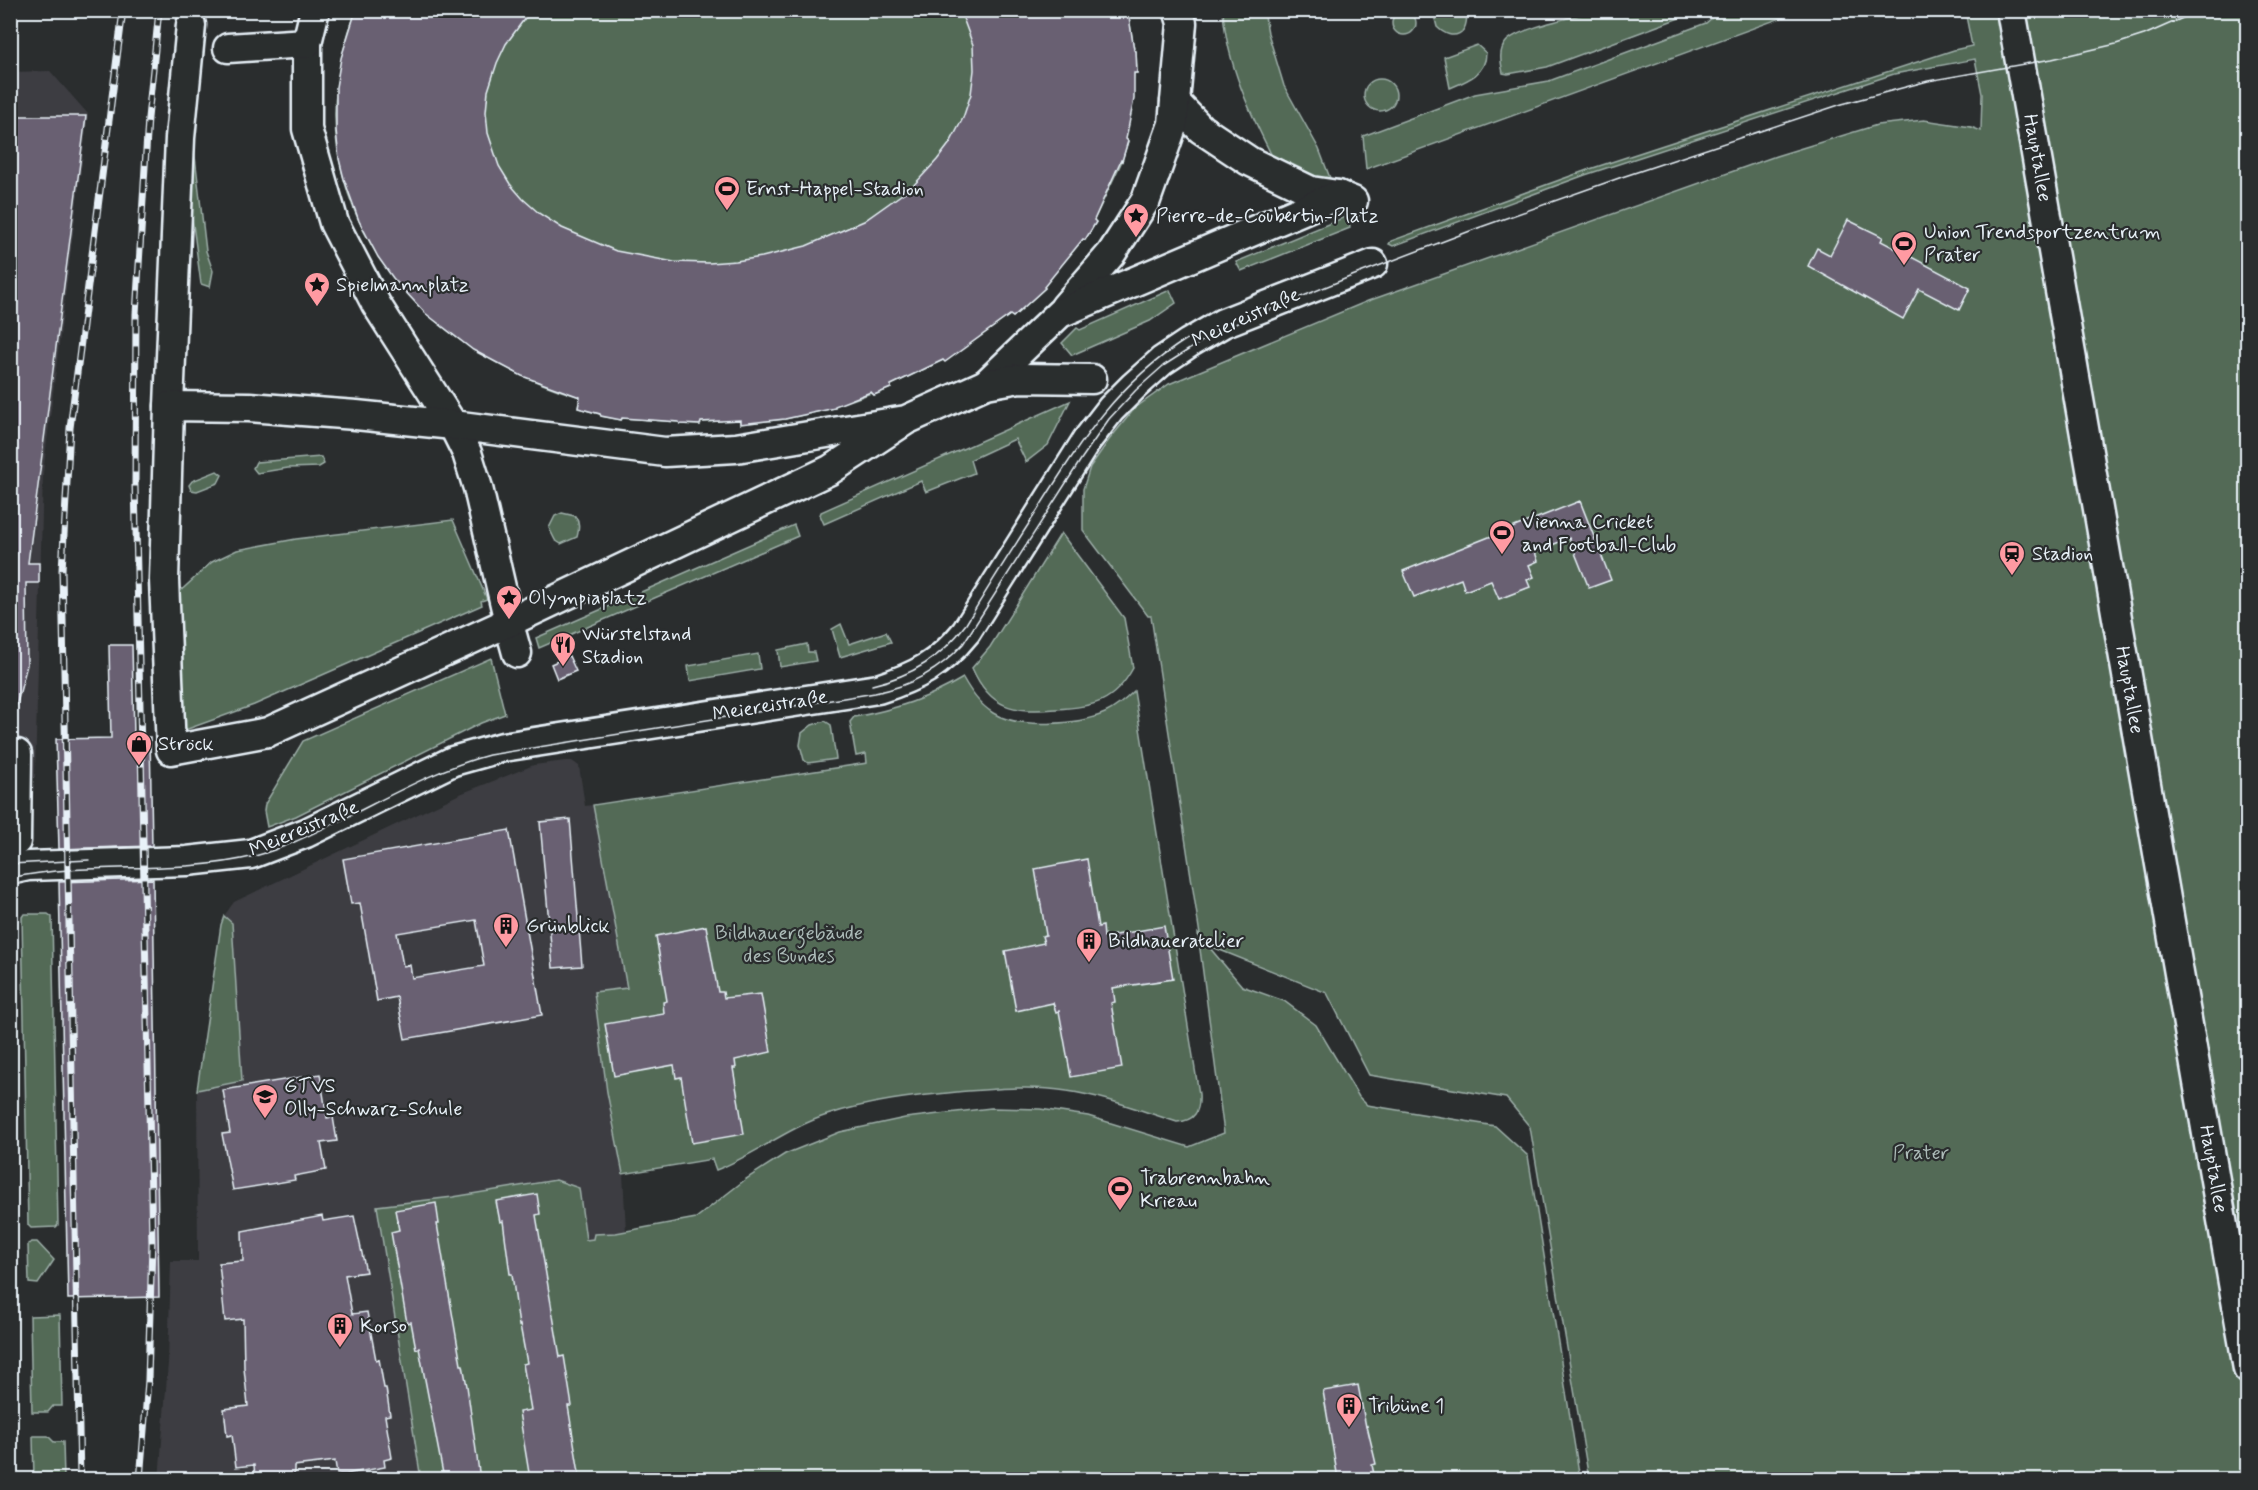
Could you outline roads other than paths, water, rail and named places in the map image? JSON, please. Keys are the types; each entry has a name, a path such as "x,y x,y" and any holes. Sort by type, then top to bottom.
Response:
{"street":[{"path":"315,10 307,43 307,129 334,223 376,304 453,425 467,453 478,488 518,653"},
{"path":"986,384 1060,313 1111,254 1146,200 1173,124 1182,23 1178,10"},
{"name":"Hauptallee","path":"2011,10 2247,1369"},
{"path":"190,25 180,138 164,580 171,750 268,732 509,622 830,470 906,420 986,384 1020,378 1092,379"},
{"path":"228,48 307,43"},
{"path":"1060,313 1346,198 1311,191 1249,161 1201,129 1175,102"},
{"name":"Meiereistraße","path":"10,870 28,866 187,861 251,854 306,832 424,774 476,754 503,747 878,689 909,679 942,659 966,632 1087,440 1111,409 1134,386 1171,355 1223,323 1373,264"},
{"path":"169,406 249,407 453,425 665,452 736,448 906,420"},
{"path":"15,772 16,841"}],"tram line":[{"path":"10,878 71,870 194,865 255,856 308,836 431,776 489,755 875,693 912,682 934,670 963,644 1109,419 1163,366 1218,331 1478,228 1622,177 1842,104 1928,81 2052,59 2116,44 2144,35 2201,10"},
{"path":"872,685 900,676 925,664 957,636 1069,461 1102,416 1140,375 1187,339"},
{"path":"10,864 89,860"}],"railway":[{"path":"80,1480 62,570 70,428 123,10"},
{"path":"140,1480 148,1380 152,1243 135,484 136,314 148,118 159,10"}],"place":[{"name":"Ernst-Happel-Stadion","path":"727,212"},
{"name":"Pierre-de-Coubertin-Platz","path":"1136,239"},
{"name":"Union Trendsportzentrum Prater","path":"1904,267"},
{"name":"Spielmannplatz","path":"317,308"},
{"name":"Vienna Cricket and Football-Club","path":"1502,556"},
{"name":"Stadion","path":"2012,577"},
{"name":"Olympiaplatz","path":"509,621"},
{"name":"Würstelstand Stadion","path":"563,668"},
{"name":"Ströck","path":"139,767"},
{"name":"Grünblick","path":"506,949"},
{"name":"Bildhaueratelier","path":"1089,964"},
{"name":"GTVS Olly-Schwarz-Schule","path":"265,1120"},
{"name":"Trabrennbahn Krieau","path":"1120,1212"},
{"name":"Korso","path":"340,1349"},
{"name":"Tribüne 1","path":"1349,1429"}],"park label":[{"name":"Bildhauergebäude des Bundes","path":"789,944"},
{"name":"Prater","path":"1921,1153"}]}
